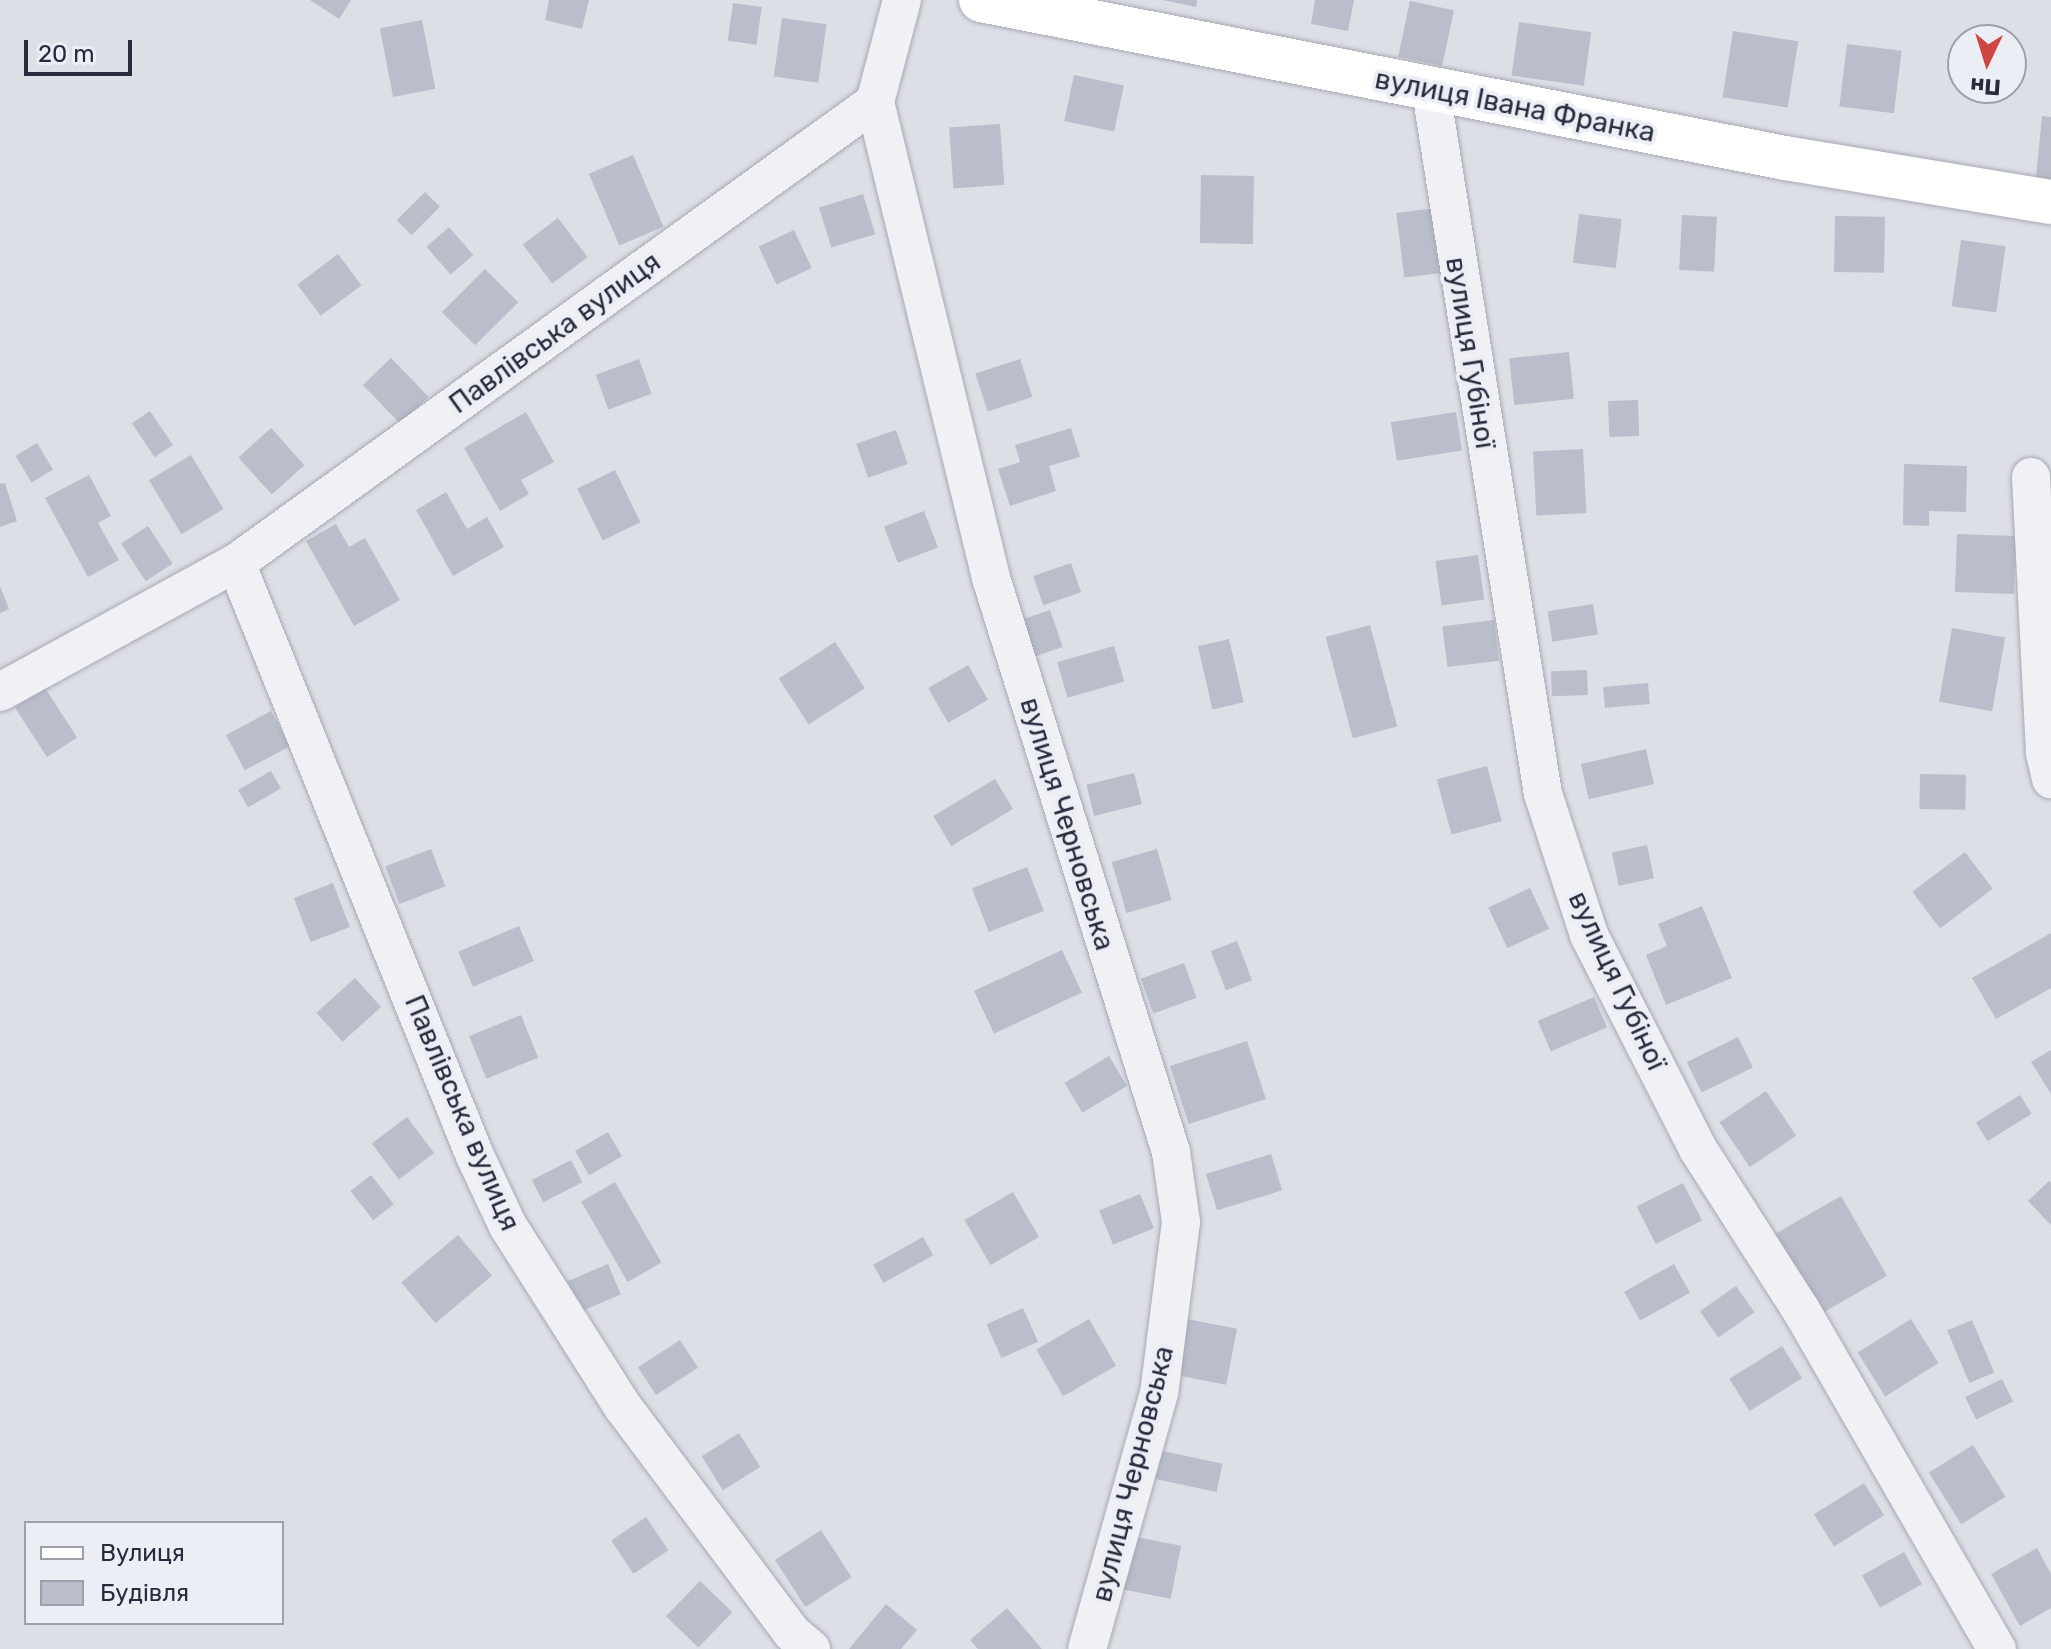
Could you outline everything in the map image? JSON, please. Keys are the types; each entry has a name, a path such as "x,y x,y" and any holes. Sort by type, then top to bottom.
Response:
{"main road":[{"name":"вулиця Івана Франка","path":"981,0 1431,91 2051,202"}],"street":[{"name":"вулиця Черновська","path":"902,0 875,102 991,578 1171,1152 1181,1222 1159,1393 1087,1649"},
{"name":"вулиця Губіної","path":"1431,91 1498,534 1543,794 1589,935 1698,1149 1801,1310 1997,1649"},
{"name":"Павлівська вулиця","path":"0,692 236,563 875,102"},
{"path":"2031,477 2045,753 2051,779"},
{"name":"Павлівська вулиця","path":"236,563 508,1226 623,1407 792,1633 811,1649"}],"building":[{"path":"310,0 351,0 339,19"},
{"path":"549,0 589,0 582,29 545,20"},
{"path":"1163,0 1197,0 1196,7"},
{"path":"1315,0 1354,0 1348,31 1311,24"},
{"path":"1410,1 1454,10 1442,66 1398,57"},
{"path":"733,3 762,7 756,45 728,41"},
{"path":"782,18 827,24 818,83 774,76"},
{"path":"422,20 435,89 393,97 380,28"},
{"path":"1519,22 1591,32 1584,86 1511,75"},
{"path":"1733,31 1798,41 1788,107 1723,97"},
{"path":"1847,44 1902,51 1894,113 1839,107"},
{"path":"1074,75 1124,86 1114,132 1064,121"},
{"path":"2042,116 2051,117 2051,179 2036,177"},
{"path":"1000,124 1004,185 953,188 949,128"},
{"path":"633,155 663,227 619,246 589,174"},
{"path":"1201,175 1254,176 1253,244 1200,243"},
{"path":"425,192 440,207 412,235 397,220"},
{"path":"863,194 875,234 831,248 819,207"},
{"path":"1437,208 1445,273 1404,278 1396,213"},
{"path":"1579,214 1622,219 1616,268 1573,263"},
{"path":"1682,215 1717,217 1714,272 1679,270"},
{"path":"1835,216 1885,217 1884,273 1834,272"},
{"path":"558,218 587,257 552,284 523,244"},
{"path":"449,227 473,255 451,275 426,247"},
{"path":"794,230 812,268 776,285 759,246"},
{"path":"1961,240 2006,246 1996,313 1952,306"},
{"path":"338,254 361,285 321,316 297,285"},
{"path":"485,269 518,302 475,345 442,312"},
{"path":"1569,352 1574,399 1514,405 1509,358"},
{"path":"391,358 429,397 400,424 363,385"},
{"path":"639,359 652,394 608,410 596,375"},
{"path":"1020,359 1032,397 988,412 975,374"},
{"path":"1638,400 1639,436 1609,437 1608,401"},
{"path":"150,411 173,445 155,457 132,423"},
{"path":"526,412 554,462 521,480 529,494 500,511 464,448"},
{"path":"1456,412 1462,451 1397,461 1391,422"},
{"path":"271,428 304,465 272,495 238,457"},
{"path":"1071,428 1080,457 1049,466 1056,491 1010,506 998,469 1020,462 1015,445"},
{"path":"896,430 908,464 868,478 856,444"},
{"path":"37,443 53,470 32,482 16,456"},
{"path":"1583,449 1586,513 1536,516 1533,452"},
{"path":"191,455 223,509 181,534 149,480"},
{"path":"1904,464 1967,466 1966,512 1929,511 1929,526 1903,525"},
{"path":"615,470 640,522 603,541 577,488"},
{"path":"89,475 111,516 98,523 119,560 88,577 45,498"},
{"path":"5,483 17,521 0,527 0,484"},
{"path":"446,492 467,529 487,517 504,547 453,576 416,510"},
{"path":"924,511 938,547 898,563 884,526"},
{"path":"336,524 349,547 365,538 400,600 354,626 306,541"},
{"path":"148,526 173,564 146,581 121,543"},
{"path":"1957,534 2016,536 2014,594 1955,592"},
{"path":"1478,555 1484,600 1442,606 1435,561"},
{"path":"1071,563 1081,592 1043,605 1033,576"},
{"path":"0,586 9,609 0,613"},
{"path":"1593,604 1598,635 1552,642 1548,611"},
{"path":"1050,610 1063,647 1032,657 1020,620"},
{"path":"1494,620 1499,661 1447,667 1442,626"},
{"path":"1370,625 1397,726 1353,738 1326,637"},
{"path":"1952,628 2005,637 1992,711 1939,702"},
{"path":"1229,639 1244,702 1212,710 1198,646"},
{"path":"835,642 865,688 809,725 779,678"},
{"path":"1114,646 1124,682 1067,698 1057,662"},
{"path":"968,665 988,700 948,723 928,688"},
{"path":"1587,670 1588,695 1552,696 1551,671"},
{"path":"1648,683 1650,704 1605,708 1603,687"},
{"path":"45,688 77,737 47,757 15,708"},
{"path":"271,711 290,746 245,770 226,735"},
{"path":"1646,749 1654,784 1589,799 1581,764"},
{"path":"1487,766 1502,821 1452,835 1437,779"},
{"path":"271,771 281,788 248,807 238,790"},
{"path":"1134,773 1142,804 1094,816 1086,785"},
{"path":"1920,774 1966,775 1965,810 1919,809"},
{"path":"995,779 1013,809 951,846 933,816"},
{"path":"1647,845 1654,878 1619,886 1612,852"},
{"path":"431,849 445,886 400,904 385,867"},
{"path":"1157,849 1172,900 1126,913 1112,862"},
{"path":"1965,852 1993,889 1940,928 1912,892"},
{"path":"1027,867 1044,911 989,932 972,888"},
{"path":"333,883 350,927 311,942 294,898"},
{"path":"1530,888 1549,929 1507,948 1488,907"},
{"path":"1702,906 1732,978 1666,1005 1646,955 1667,946 1658,924"},
{"path":"519,926 534,961 473,987 458,952"},
{"path":"2051,933 2051,988 1996,1019 1972,978"},
{"path":"1237,941 1252,980 1226,990 1211,951"},
{"path":"1062,950 1082,993 994,1034 974,991"},
{"path":"1184,963 1197,998 1153,1014 1141,979"},
{"path":"355,978 381,1007 342,1042 316,1013"},
{"path":"1594,997 1607,1027 1551,1051 1538,1021"},
{"path":"521,1015 538,1058 486,1079 469,1036"},
{"path":"1738,1037 1753,1068 1702,1093 1687,1062"},
{"path":"1247,1041 1266,1099 1189,1124 1170,1066"},
{"path":"2051,1050 2051,1094 2031,1062"},
{"path":"1109,1056 1127,1086 1082,1113 1064,1083"},
{"path":"1766,1091 1796,1136 1750,1167 1720,1122"},
{"path":"2020,1095 2032,1114 1988,1141 1976,1123"},
{"path":"407,1117 434,1153 399,1179 372,1143"},
{"path":"608,1132 622,1156 589,1175 575,1151"},
{"path":"1271,1154 1282,1190 1217,1210 1206,1174"},
{"path":"571,1160 582,1182 543,1202 532,1180"},
{"path":"371,1175 394,1204 373,1220 351,1191"},
{"path":"2049,1181 2051,1183 2051,1225 2028,1201"},
{"path":"615,1182 662,1263 628,1282 581,1202"},
{"path":"1683,1183 1702,1220 1656,1244 1637,1207"},
{"path":"1013,1192 1039,1237 991,1265 965,1220"},
{"path":"1140,1194 1154,1228 1113,1245 1099,1210"},
{"path":"1841,1196 1887,1276 1819,1315 1773,1235"},
{"path":"458,1235 492,1276 435,1323 401,1283"},
{"path":"923,1237 933,1255 883,1283 873,1265"},
{"path":"608,1264 621,1294 580,1312 567,1281"},
{"path":"1674,1264 1690,1293 1640,1320 1624,1292"},
{"path":"1736,1286 1754,1312 1718,1337 1700,1311"},
{"path":"1023,1308 1038,1342 1002,1358 986,1324"},
{"path":"1089,1319 1116,1366 1063,1396 1036,1350"},
{"path":"1187,1319 1237,1329 1226,1385 1176,1375"},
{"path":"1911,1319 1939,1363 1885,1396 1858,1352"},
{"path":"1972,1320 1994,1372 1969,1383 1947,1331"},
{"path":"680,1340 698,1368 656,1395 638,1367"},
{"path":"1782,1346 1802,1378 1750,1411 1729,1379"},
{"path":"2002,1379 2013,1401 1976,1419 1965,1397"},
{"path":"739,1433 760,1467 723,1490 702,1456"},
{"path":"1973,1445 2005,1497 1961,1524 1929,1473"},
{"path":"1158,1450 1223,1464 1217,1492 1152,1478"},
{"path":"1864,1483 1884,1515 1834,1546 1814,1514"},
{"path":"646,1517 668,1550 634,1574 611,1540"},
{"path":"821,1530 851,1577 805,1607 775,1560"},
{"path":"1131,1536 1181,1546 1171,1599 1121,1589"},
{"path":"2037,1548 2051,1574 2051,1608 2020,1626 1991,1574"},
{"path":"1904,1552 1922,1584 1880,1608 1862,1575"},
{"path":"700,1581 732,1612 698,1648 666,1616"},
{"path":"886,1604 917,1630 901,1649 849,1649"},
{"path":"1007,1608 1042,1649 978,1649 970,1640"}]}
